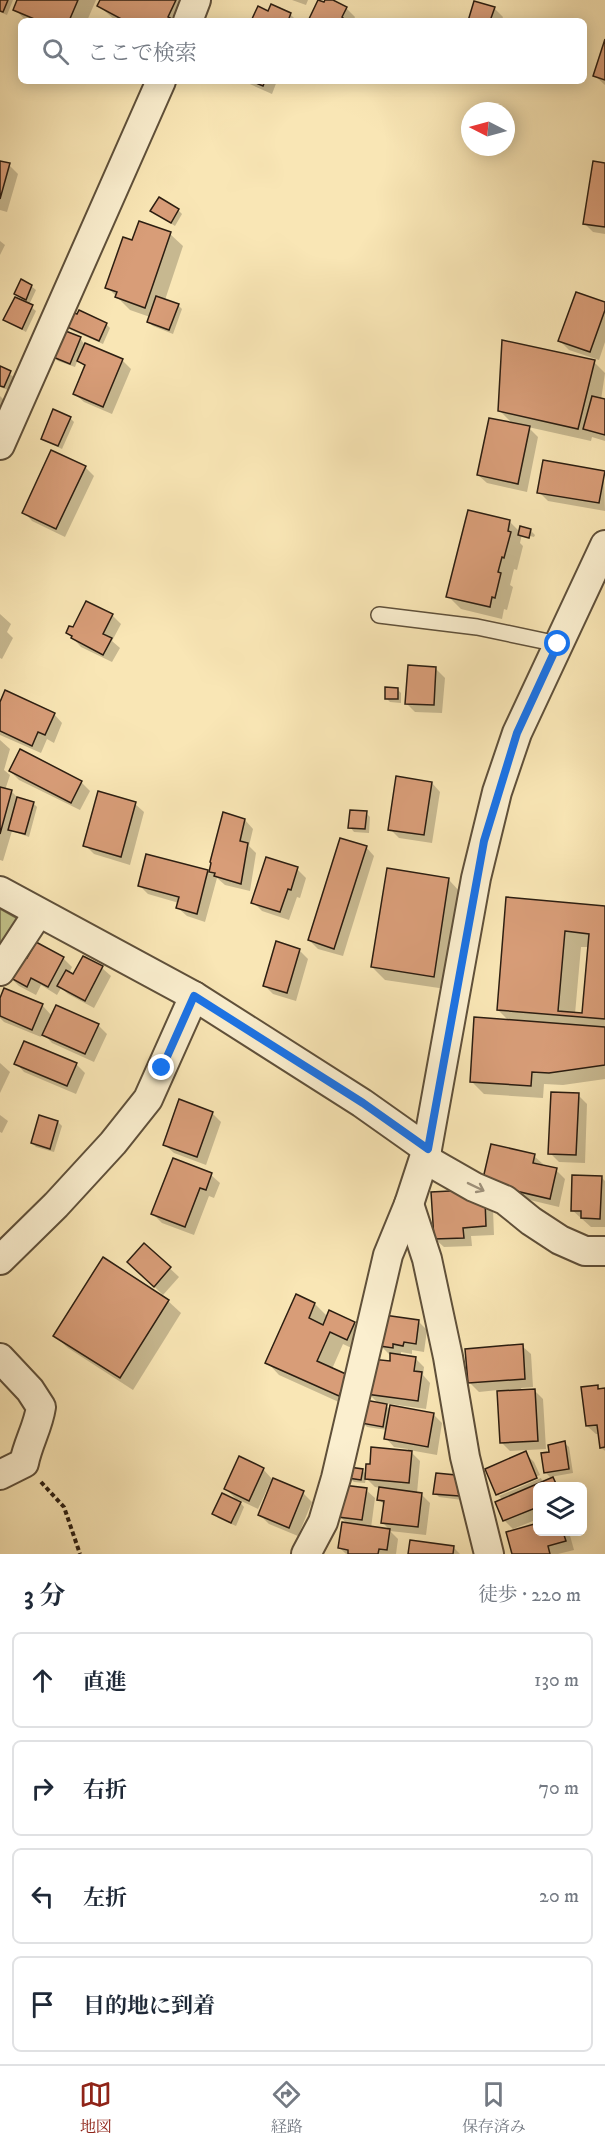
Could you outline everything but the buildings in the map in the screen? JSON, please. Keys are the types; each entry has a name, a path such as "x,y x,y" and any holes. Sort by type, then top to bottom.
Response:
{"street":[{"path":"189,18 196,0"},
{"path":"0,445 160,84"},
{"path":"306,1554 323,1522 336,1478 388,1255 410,1204 426,1154 484,841 517,733 605,545"},
{"path":"0,891 194,996 363,1103 426,1154 474,1186 505,1200 531,1221 560,1239 585,1251 605,1251"},
{"path":"0,971 38,913"},
{"path":"0,1260 77,1182 148,1100 194,996"},
{"path":"410,1204 427,1259 448,1357 465,1457 489,1554"},
{"path":"0,1358 30,1390 41,1407 38,1423 12,1469"}],"lane":[{"path":"379,615 477,627 558,644"}],"path":[{"path":"12,1469 64,1507 80,1554"}],"green space":[{"path":"0,909 18,919 0,958"}],"route":[{"path":"162,1068 194,996 363,1103 428,1149 484,841 497,792 517,733 558,644"}]}
